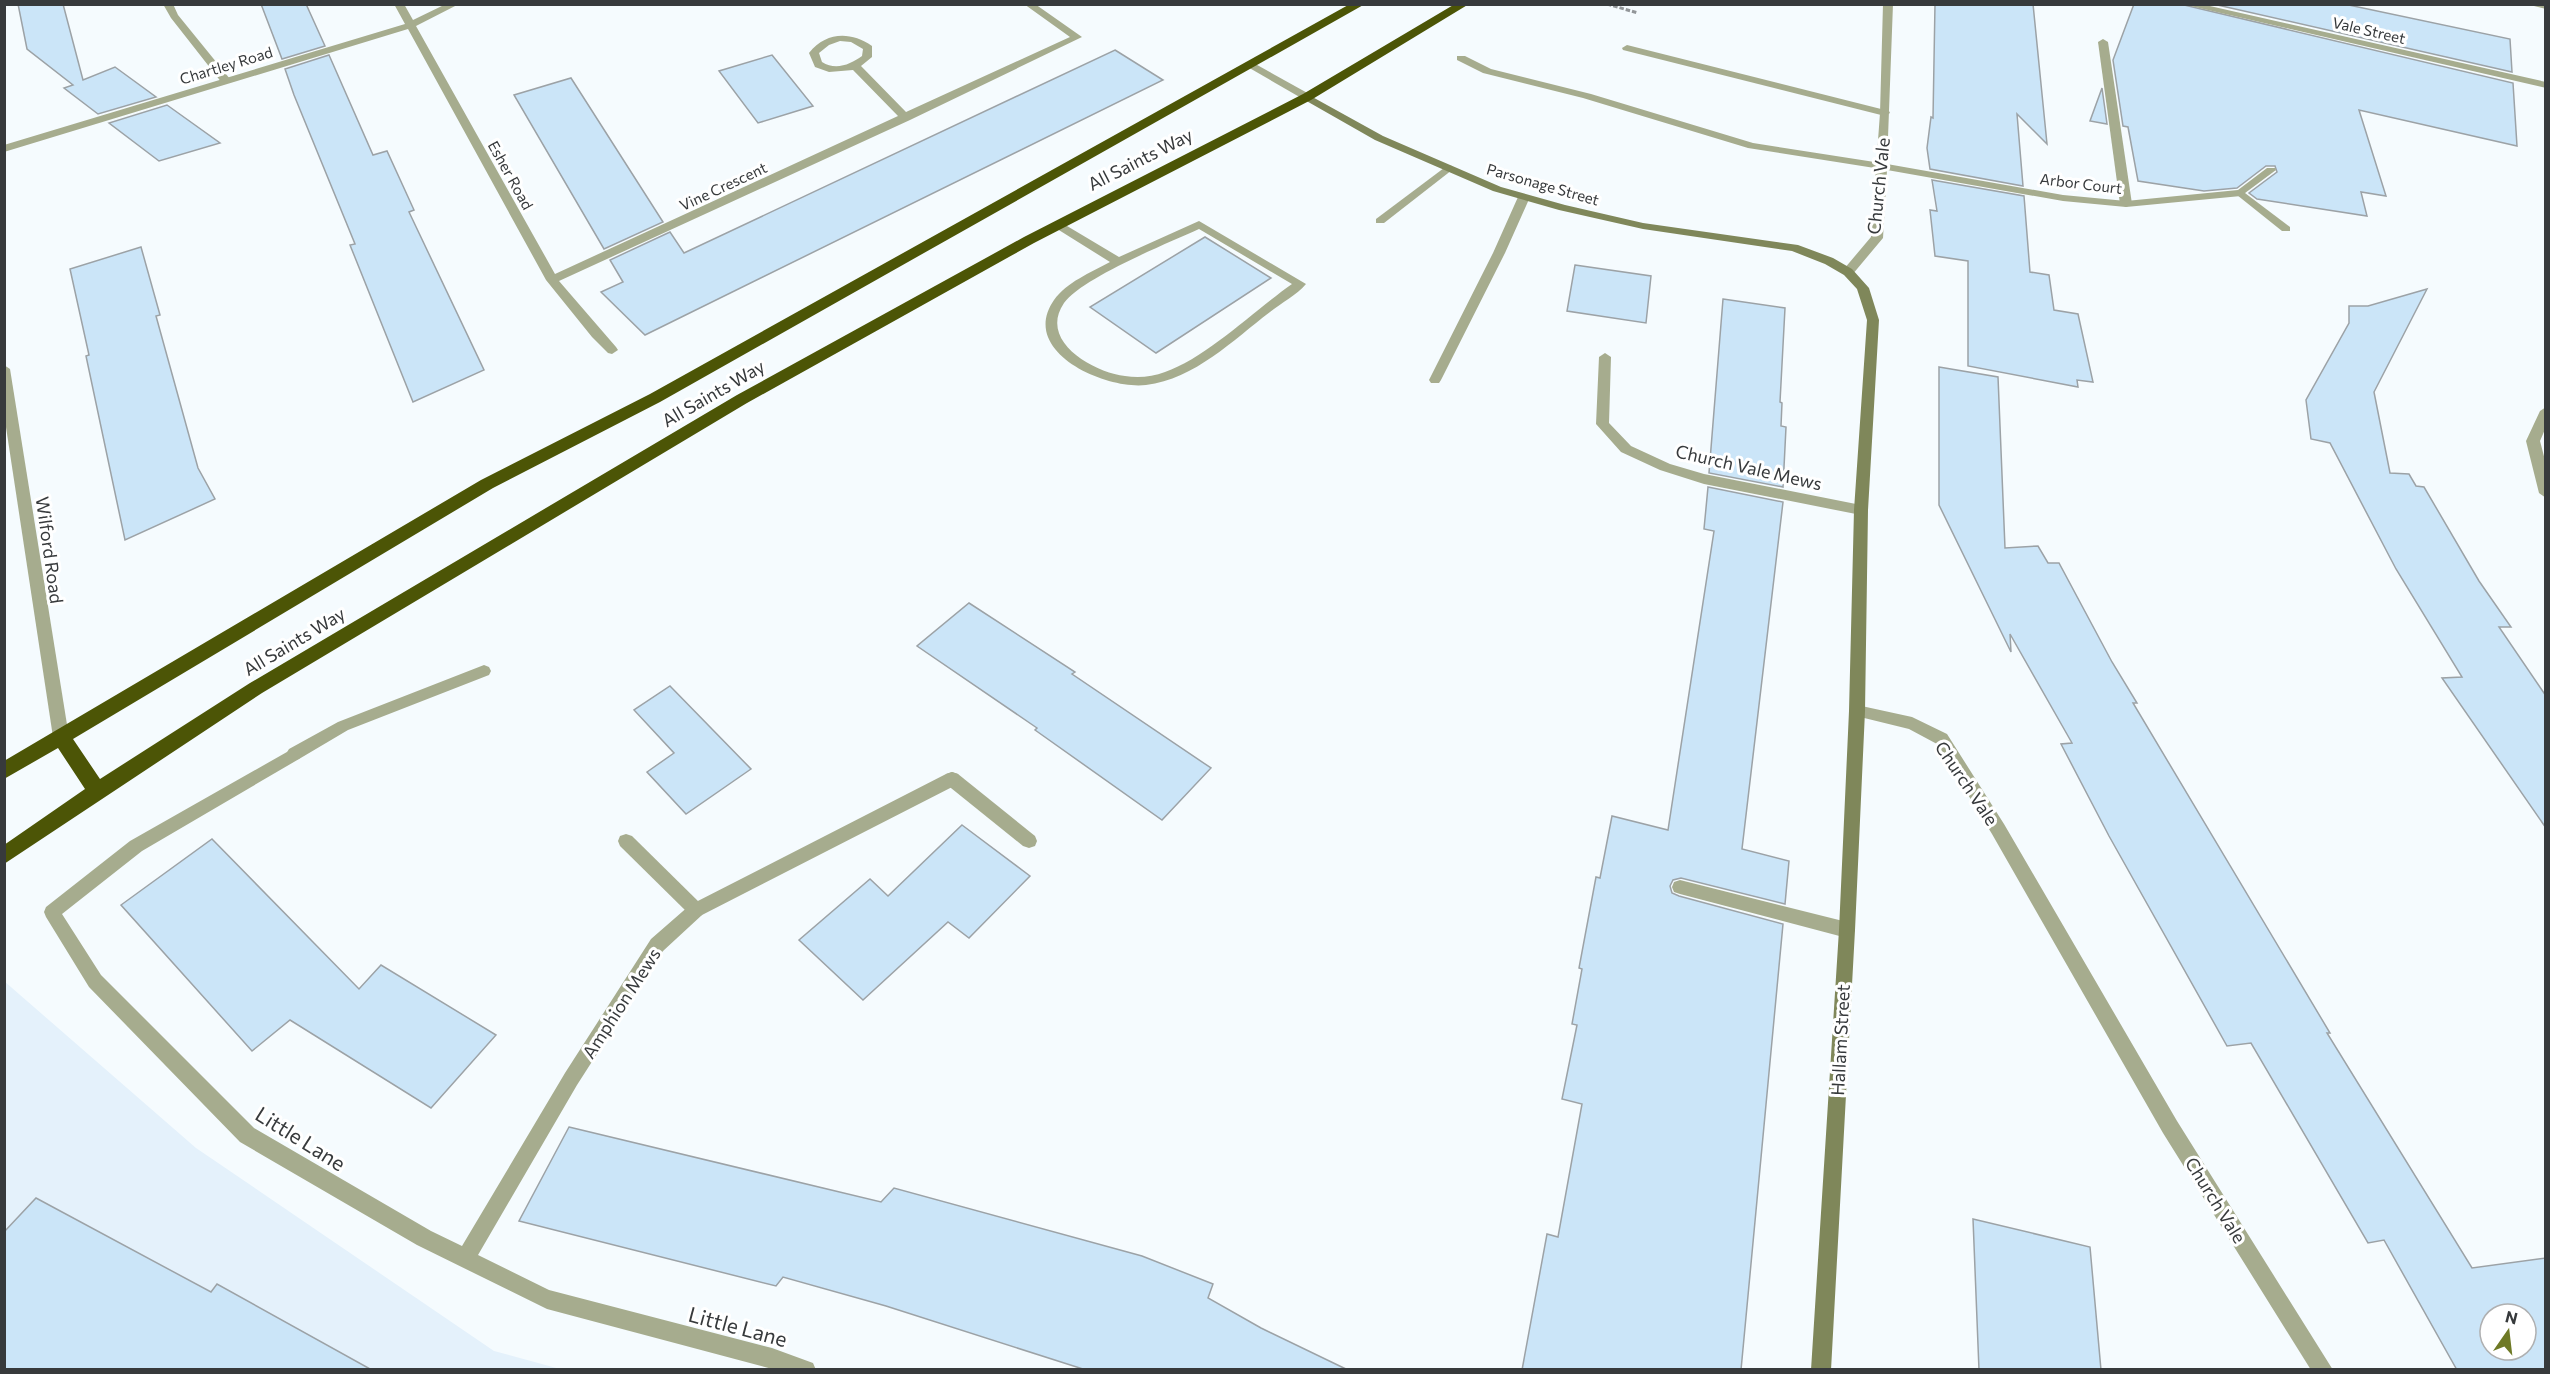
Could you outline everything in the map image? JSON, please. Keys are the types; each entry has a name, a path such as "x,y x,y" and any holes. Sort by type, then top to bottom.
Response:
{"highway":[{"name":"All Saints Way","path":"4,771 487,484 655,398 1360,4"},
{"name":"All Saints Way","path":"4,856 97,791 256,688 701,423 1058,225 1307,97 1464,4"},
{"path":"61,737 97,791"}],"street":[{"path":"168,4 174,16 226,81"},
{"name":"Esher Road","path":"399,4 552,280 612,350"},
{"name":"Chartley Road","path":"4,149 411,26 455,4"},
{"name":"Vine Crescent","path":"552,280 1077,37 1028,4"},
{"name":"Church Vale","path":"1848,272 1877,238 1885,113 1888,4"},
{"name":"Vale Street","path":"2186,4 2546,85"},
{"path":"2537,4 2546,6"},
{"path":"850,38 860,41 868,48 867,57 855,66 836,70 823,67 817,63 814,53 828,40 850,38"},
{"path":"2103,42 2126,204"},
{"path":"1627,48 1885,113"},
{"name":"Arbor Court","path":"1461,58 1487,71 1587,96 1752,146 2063,198 2126,204 2241,193"},
{"name":"Parsonage Street","path":"1250,64 1379,138 1497,189 1643,226 1794,248 1812,253 1848,272"},
{"path":"855,66 906,118"},
{"path":"1380,221 1448,168"},
{"path":"2271,170 2241,193 2286,229"},
{"path":"1435,380 1499,253 1524,197"},
{"path":"1199,224 1300,284 1179,373 1140,382 1115,379 1097,373 1073,360 1057,346 1051,320 1058,302 1078,286 1118,262 1199,224"},
{"path":"1058,225 1118,262"},
{"path":"1848,272 1863,288 1873,320 1861,510 1857,711"},
{"name":"Church Vale Mews","path":"1605,357 1602,424 1626,449 1665,467 1704,479 1861,510"},
{"name":"Wilford Road","path":"4,369 61,737"},
{"path":"2546,411 2533,441 2546,493"},
{"name":"Little Lane","path":"484,671 343,726 136,846 52,912 95,981 247,1135 424,1238 547,1299 772,1358 806,1370"},
{"name":"Church Vale","path":"1857,711 1912,723 1942,739 1998,829 2170,1126 2323,1370"},
{"name":"Hallam Street","path":"1821,1370 1847,930 1857,711"},
{"name":"Amphion Mews","path":"465,1259 571,1079 657,945 696,910 952,779 1029,841"},
{"path":"626,841 696,910"},
{"path":"1680,887 1847,930"}],"shaded area":[{"path":"4,981 196,1148 494,1351 560,1369 5,1369"}],"building":[{"path":"18,4 63,4 83,80 115,67 156,97 98,114 64,88 73,85 27,49"},
{"path":"261,4 306,4 325,46 282,59"},
{"path":"1935,4 2033,4 2047,144 2017,114 2023,186 1930,169 1927,148 1931,117 1933,118"},
{"path":"2134,4 2180,4 2513,83 2517,146 2359,110 2386,196 2361,192 2367,216 2257,199 2249,193 2277,172 2275,166 2266,166 2237,188 2204,191 2138,181 2128,127 2123,126 2113,60"},
{"path":"2213,4 2344,4 2510,39 2512,72"},
{"path":"1115,50 1163,80 645,335 601,292 623,282 610,260 670,232 684,253"},
{"path":"329,55 373,155 387,151 414,210 409,212 484,370 413,402 350,245 355,244 285,69"},
{"path":"772,55 813,106 758,123 719,71"},
{"path":"571,78 663,222 604,249 514,95"},
{"path":"2102,88 2107,124 2090,121"},
{"path":"167,105 220,143 159,161 109,123"},
{"path":"1932,180 2024,196 2030,272 2049,275 2054,310 2078,314 2093,382 2077,380 2078,387 1968,366 1968,261 1935,256 1930,210 1937,211"},
{"path":"1205,237 1271,278 1156,353 1090,307"},
{"path":"141,247 160,315 156,316 198,468 215,499 125,540 70,269"},
{"path":"1575,265 1651,276 1646,323 1567,311"},
{"path":"2427,289 2374,392 2390,473 2409,474 2416,486 2424,487 2479,581 2511,627 2499,627 2546,696 2546,828 2442,678 2462,677 2396,569 2330,443 2311,439 2306,400 2349,323 2349,306 2368,306"},
{"path":"1723,299 1785,308 1780,402 1782,403 1781,426 1786,427 1783,487 1709,473"},
{"path":"1939,367 1998,377 2005,548 2038,546 2048,563 2059,563 2112,662 2137,703 2133,703 2330,1033 2327,1033 2472,1268 2546,1258 2546,1370 2457,1370 2384,1240 2368,1243 2251,1043 2227,1046 2109,836 2061,744 2072,743 2010,634 2011,652 1939,505"},
{"path":"1708,487 1783,502 1742,849 1789,861 1785,904 1681,878 1673,880 1670,886 1672,893 1679,896 1783,924 1741,1370 1522,1370 1547,1234 1558,1237 1582,1104 1562,1099 1577,1025 1572,1024 1582,969 1579,968 1596,877 1600,878 1612,816 1668,830 1714,531 1704,529"},
{"path":"969,603 1075,672 1072,674 1211,768 1162,820 1035,730 1037,728 917,646"},
{"path":"670,686 751,769 686,814 647,772 674,753 634,710"},
{"path":"962,825 1030,876 969,938 948,922 863,1000 799,940 870,879 888,896"},
{"path":"212,839 359,989 381,965 496,1035 431,1108 290,1020 252,1051 121,905"},
{"path":"569,1127 881,1202 894,1188 1142,1256 1213,1284 1208,1298 1261,1328 1348,1370 1086,1370 886,1306 783,1277 776,1286 519,1221"},
{"path":"36,1198 211,1292 217,1284 372,1370 4,1370 4,1232"},
{"path":"1973,1219 2090,1247 2101,1370 1979,1370"}]}
